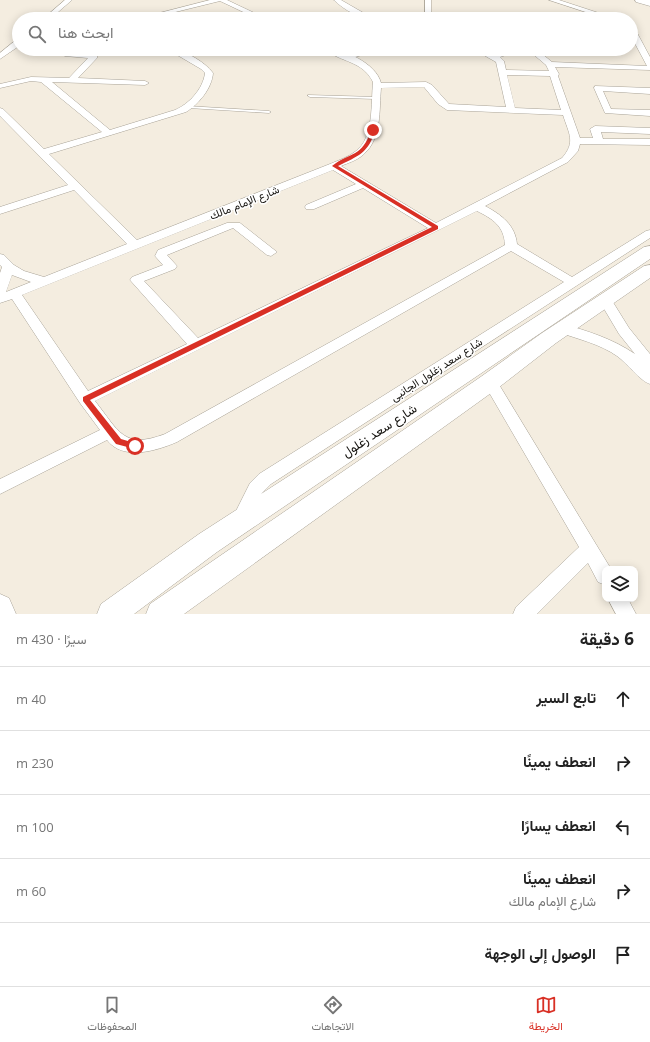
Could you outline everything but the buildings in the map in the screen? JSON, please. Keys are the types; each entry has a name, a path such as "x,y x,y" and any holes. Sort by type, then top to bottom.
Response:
{"main road":[{"name":"شارع سعد زغلول","path":"160,614 563,329 606,302 648,259"},
{"name":"شارع سعد زغلول","path":"111,614 240,522 648,259"}],"street":[{"path":"54,12 69,0"},
{"path":"168,12 218,0"},
{"path":"222,0 249,12"},
{"path":"337,0 354,12"},
{"path":"428,0 428,12"},
{"path":"552,0 591,12"},
{"path":"639,0 650,3"},
{"path":"638,42 650,64"},
{"path":"2,54 12,47"},
{"path":"71,80 94,56"},
{"path":"42,153 189,107 198,98 208,80 209,73 204,67 184,56"},
{"path":"344,56 372,72 377,86 426,84 431,87 443,105 447,107 567,113"},
{"path":"494,56 500,61 511,110"},
{"path":"85,399 436,228 565,160 573,151 576,141 552,69 541,56"},
{"path":"503,72 552,69 650,68"},
{"path":"0,86 31,79 145,83"},
{"path":"44,80 108,133"},
{"name":"شارع الإمام مالك","path":"0,299 7,292 44,281 334,166 360,154 369,142 373,130 377,86"},
{"path":"650,91 598,88 608,111 650,113"},
{"path":"0,111 135,245"},
{"path":"600,141 595,129 650,131"},
{"path":"576,141 650,142"},
{"path":"334,166 436,228"},
{"path":"310,207 364,184"},
{"path":"0,211 75,186"},
{"path":"477,206 502,220 508,228 511,237 511,246"},
{"path":"196,345 136,280 171,266 162,256 162,253 231,225 236,225 271,252"},
{"name":"شارع سعد زغلول الجانبى","path":"240,522 253,493 265,479 650,233"},
{"path":"511,246 572,282"},
{"path":"4,262 7,292 109,432 118,442 135,446 153,445 171,438 511,246"},
{"path":"4,262 22,276 44,281"},
{"path":"606,302 624,331 650,364"},
{"path":"563,329 598,340 621,350 635,362 650,379"},
{"path":"490,382 602,571"},
{"path":"0,487 109,432"},
{"path":"523,614 590,550"},
{"path":"620,602 626,614"},
{"path":"0,607 3,614"}],"lane":[{"path":"348,58 355,56"},
{"path":"310,96 376,98"},
{"path":"189,107 269,112"}],"route":[{"path":"135,446 118,442 85,399 436,228 334,166 360,154 369,142 373,130"}]}
